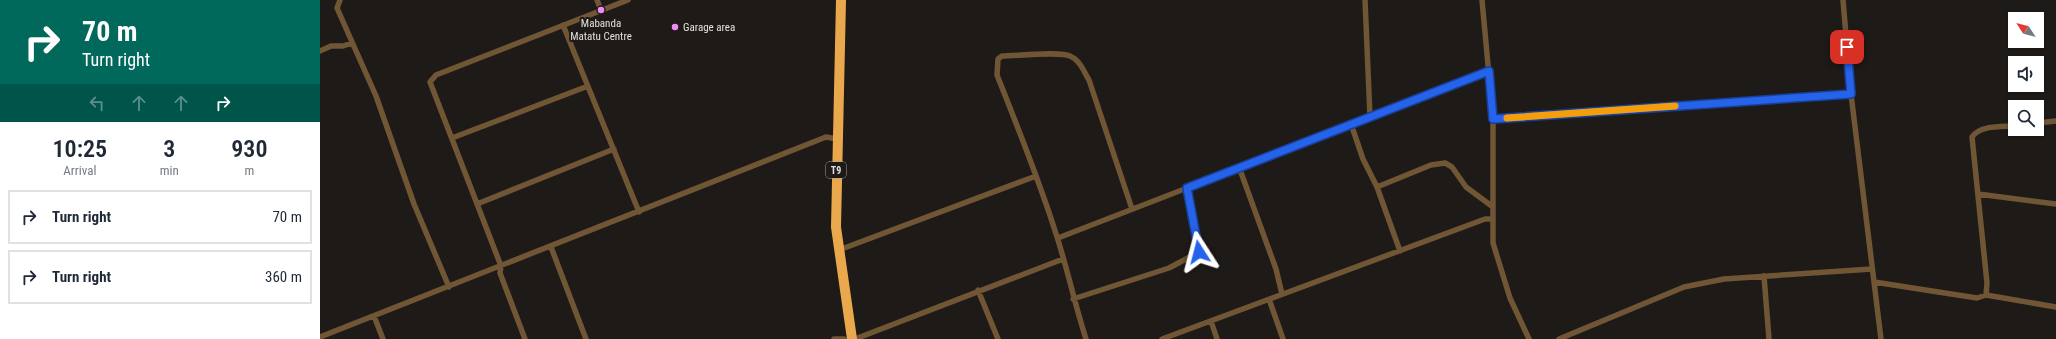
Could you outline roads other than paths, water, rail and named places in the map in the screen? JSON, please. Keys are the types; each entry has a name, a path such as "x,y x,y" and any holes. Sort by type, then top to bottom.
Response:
{"highway":[{"name":"T9","path":"841,0 836,227 853,339"}],"street":[{"path":"340,0 337,8 376,96 414,204 449,287"},
{"path":"597,0 601,10"},
{"path":"525,339 500,273 501,266 430,82 432,78 628,0"},
{"path":"1366,0 1370,117"},
{"path":"1482,0 1493,119 1492,243 1510,298 1529,339"},
{"path":"1843,0 1851,94 1881,339"},
{"path":"563,25 639,212"},
{"path":"320,51 332,46 343,46 352,43"},
{"path":"1086,339 1073,299 1058,238 997,75 998,59 1002,56 1070,55 1080,64 1089,80 1132,209"},
{"path":"1058,238 1489,71"},
{"path":"452,138 588,86"},
{"path":"1493,119 1851,94"},
{"path":"2044,122 2056,121"},
{"path":"1351,124 1363,159 1376,187 1400,251"},
{"path":"1986,295 1987,283 1972,137 1975,132 1984,129 2008,127"},
{"path":"323,337 826,137 837,139"},
{"path":"477,204 614,150"},
{"path":"1376,187 1431,165 1445,163 1452,167 1466,188 1493,207"},
{"path":"1239,167 1276,269 1282,294"},
{"path":"839,250 1036,176"},
{"path":"1073,299 1169,268 1199,252 1187,188"},
{"path":"1978,194 2056,204"},
{"path":"1162,339 1485,219 1493,219"},
{"path":"551,246 586,339"},
{"path":"853,339 978,290 1063,259"},
{"path":"1559,339 1684,287 1724,279 1872,269"},
{"path":"1764,276 1769,339"},
{"path":"1874,282 1977,298 1986,295 2056,307"},
{"path":"978,290 998,339"},
{"path":"1269,299 1283,339"},
{"path":"374,316 383,339"},
{"path":"1211,321 1217,339"},
{"path":"834,339 844,339"}],"place":[{"name":"Mabanda Matatu Centre","path":"601,10"},
{"name":"Garage area","path":"675,27"}]}
